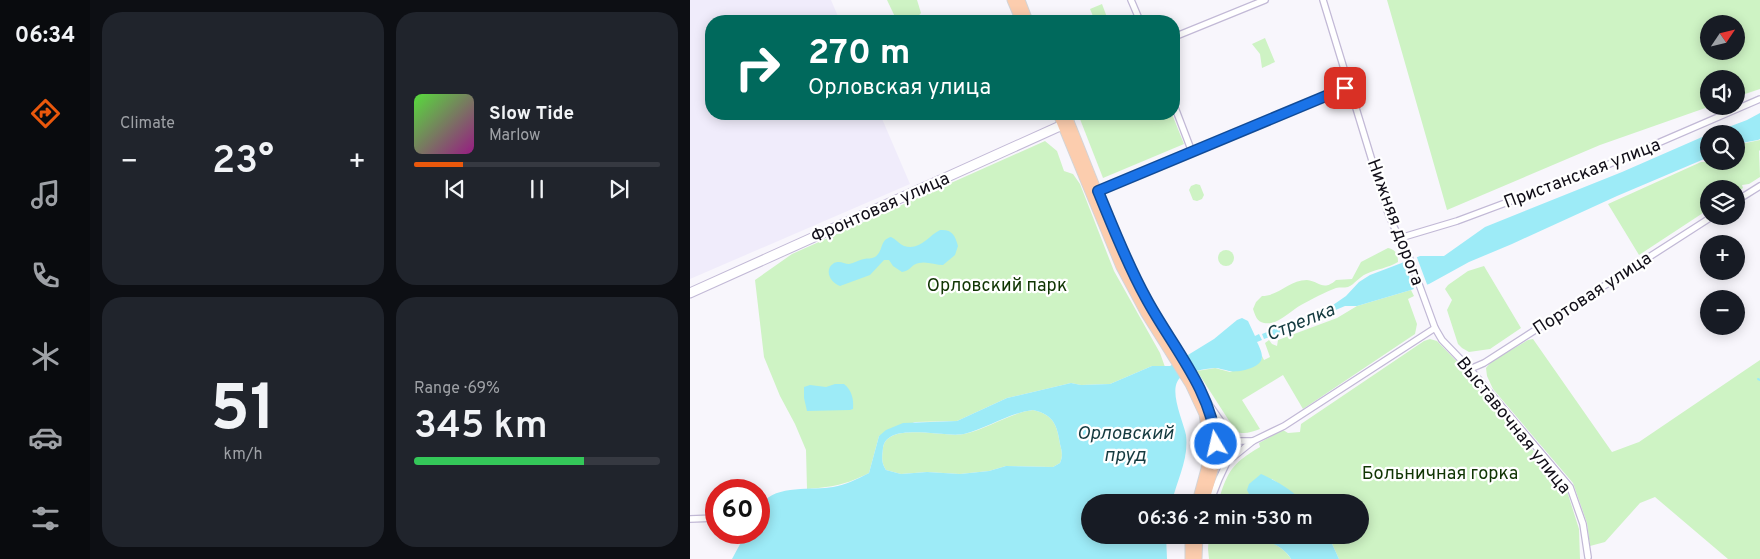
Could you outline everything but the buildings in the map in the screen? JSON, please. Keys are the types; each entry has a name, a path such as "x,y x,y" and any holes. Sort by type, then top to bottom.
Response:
{"main road":[{"path":"1012,0 1018,15"},
{"path":"1020,0 1026,15"},
{"path":"1066,120 1128,264 1175,355"},
{"path":"1066,120 1121,267 1134,294 1207,402 1214,424 1216,444 1214,464 1206,494"},
{"name":"Фронтовая улица","path":"690,293 1066,120"},
{"path":"1193,383 1204,414 1210,445 1199,494"},
{"path":"1190,544 1190,559"},
{"path":"1197,559 1198,544"}],"street":[{"path":"1131,0 1137,15"},
{"path":"1180,35 1265,0"},
{"name":"Нижняя дорога","path":"1323,0 1388,213 1408,254 1435,328"},
{"path":"1098,191 1349,87"},
{"name":"Пристанская улица","path":"1400,238 1457,221 1607,165 1760,99"},
{"path":"1180,120 1192,152"},
{"path":"1745,195 1760,186"},
{"name":"Портовая улица","path":"1470,369 1484,363 1700,224"},
{"path":"1214,494 1228,462 1253,441 1294,420 1435,328"},
{"name":"Выставочная улица","path":"1435,328 1442,340 1470,369 1570,487 1583,524 1588,558"},
{"path":"1207,402 1233,439 1253,441"},
{"path":"690,519 705,518"}],"shaded area":[{"path":"690,0 831,0 837,15 705,15 705,120 883,120 910,184 690,279"}],"green space":[{"path":"887,0 917,0 921,13 920,15 894,15"},
{"path":"1387,0 1760,0 1760,89 1745,94 1745,70 1700,70 1700,110 1600,145 1447,210"},
{"path":"1102,4 1106,15 1092,15 1090,9"},
{"path":"1265,38 1275,62 1262,68 1260,54 1252,44"},
{"path":"1080,120 1174,120 1184,144 1103,178"},
{"path":"1760,140 1760,177 1745,185 1745,180 1700,180 1700,215 1639,255 1608,204 1700,162 1700,170 1745,170 1745,143"},
{"name":"Орловский парк","path":"1045,141 1057,151 1064,171 1073,174 1080,184 1114,271 1160,353 1165,367 1152,366 1110,384 1081,385 1071,383 1007,398 957,421 915,422 879,436 869,473 839,485 807,489 806,450 764,357 755,280 792,254"},
{"path":"1200,185 1204,195 1202,199 1197,201 1193,200 1189,190 1191,186"},
{"path":"1388,248 1396,253 1398,262 1366,274 1348,287 1336,288 1323,293 1274,322 1269,323 1258,320 1253,309 1256,302 1262,296 1274,294 1295,282 1307,280 1324,286 1336,280 1352,279 1361,262"},
{"path":"1226,250 1234,258 1226,266 1218,258"},
{"path":"1484,266 1521,328 1490,349 1469,352 1458,344 1447,310 1452,300 1445,289 1468,271"},
{"path":"1411,290 1414,296 1408,299 1417,324 1415,334 1303,409 1283,375 1242,400 1260,429 1244,433 1235,430 1197,371 1215,368 1230,372 1262,359 1262,356 1264,360 1270,357 1265,343 1269,340 1277,346 1278,340 1337,318 1357,306"},
{"name":"Больничная горка","path":"1430,339 1437,341 1467,372 1567,491 1579,529 1580,559 1339,559 1332,544 1369,544 1369,494 1294,494 1272,479 1249,494 1221,494 1232,469 1243,458 1260,447 1259,443 1283,430 1288,433 1300,432 1301,424 1424,341"},
{"path":"1533,339 1612,452 1639,442 1760,360 1760,559 1728,559 1655,497 1640,503 1605,542 1590,546 1587,523 1573,483 1493,389 1487,376 1486,368 1492,361"},
{"path":"1033,410 1046,415 1056,426 1062,456 1060,463 1053,467 1006,466 989,471 960,474 927,472 901,474 886,470 883,465 883,448 887,440 895,435 918,432 964,434 982,429 1015,414"},
{"path":"1208,544 1274,544 1284,550 1291,559 1209,559"}],"water":[{"path":"1760,113 1760,139 1745,142 1745,125 1734,125"},
{"name":"Стрелка","path":"1700,138 1700,161 1469,262 1429,284 1357,306 1345,306 1320,318 1264,339 1262,334 1333,305 1370,275 1420,256 1444,256 1485,227 1622,172"},
{"path":"940,230 952,233 958,246 955,255 943,265 916,264 902,272 893,266 889,260 884,260 870,275 840,286 831,279 829,269 834,263 849,264 875,257 880,252 887,238 891,237 904,246 910,247 919,245"},
{"name":"Орловский пруд","path":"1242,318 1248,321 1255,336 1259,334 1262,340 1257,342 1262,353 1261,361 1254,367 1238,371 1214,368 1197,371 1181,377 1177,382 1175,389 1177,404 1186,435 1186,453 1174,494 1081,494 1081,544 1166,544 1167,559 732,559 740,544 770,544 770,496 792,490 838,486 869,473 879,436 886,430 903,423 957,421 1007,398 1071,383 1081,385 1110,384 1152,366 1170,366 1214,339","holes":["1033,410 1046,415 1056,426 1062,456 1060,463 1053,467 1006,466 989,471 960,474 927,472 901,474 886,470 883,465 883,448 887,440 895,435 917,432 964,434 1024,412"]},
{"path":"844,384 849,389 853,399 853,409 807,411 804,387 810,385 826,387"},
{"path":"1261,474 1294,494 1249,494 1247,490 1249,484"},
{"path":"1272,544 1332,544 1339,559 1291,559 1288,554"}],"pier":[{"path":"1416,255 1428,287 1415,292 1403,260"}],"route":[{"path":"1216,444 1215,431 1207,402 1141,290 1128,264 1098,191 1345,88"}]}
